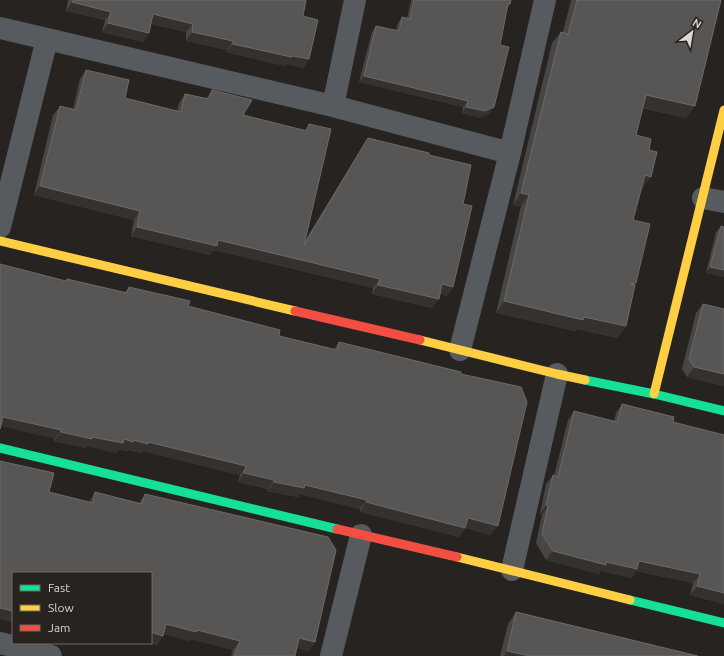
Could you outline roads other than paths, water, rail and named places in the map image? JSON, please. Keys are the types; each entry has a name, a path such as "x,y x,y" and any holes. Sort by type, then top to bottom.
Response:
{"street":[{"path":"333,106 356,0"},
{"path":"460,350 510,153 545,0"},
{"path":"0,28 333,106 510,153"},
{"path":"0,227 47,39"},
{"path":"654,394 724,110"},
{"path":"703,198 724,202"},
{"path":"0,241 557,374 654,394 724,411"},
{"path":"512,570 557,374"},
{"path":"0,448 512,570 724,623"},
{"path":"330,656 361,534"},
{"path":"0,644 51,656"}]}
